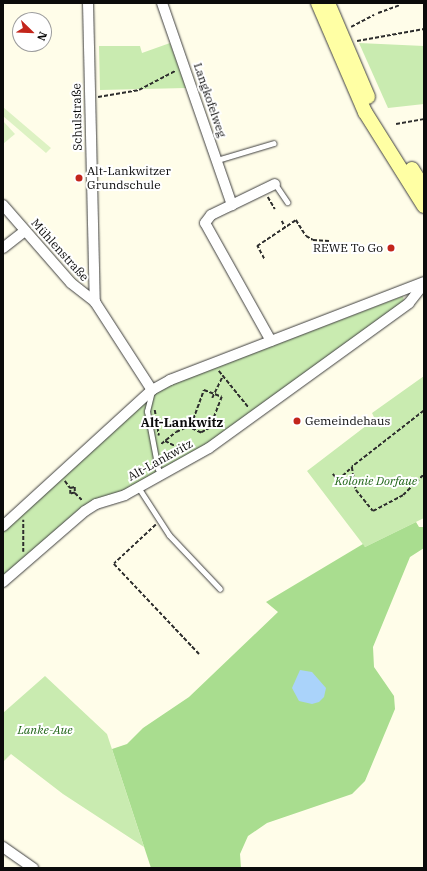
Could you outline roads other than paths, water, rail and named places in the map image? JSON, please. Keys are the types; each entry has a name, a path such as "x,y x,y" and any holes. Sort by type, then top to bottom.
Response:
{"main road":[{"path":"318,3 365,112 424,206"},
{"path":"328,3 374,109 424,188"}],"street":[{"name":"Schulstraße","path":"88,3 95,302"},
{"name":"Langkofelweg","path":"162,3 232,205"},
{"path":"271,341 205,226 207,217 275,184"},
{"name":"Mühlenstraße","path":"3,205 71,283 95,302 152,390"},
{"path":"3,248 25,231"},
{"name":"Alt-Lankwitz","path":"3,526 152,390 213,363 424,283"},
{"name":"Alt-Lankwitz","path":"3,582 85,511 138,487 200,454 409,303 424,283"},
{"path":"3,847 33,868"}],"lane":[{"path":"216,160 274,143"},
{"path":"275,184 287,202"},
{"path":"152,390 152,398 147,411 158,469 162,474"},
{"path":"138,487 169,535 220,589"}],"water":[{"path":"300,670 312,672 326,688 324,697 319,702 312,704 299,701 292,688"}],"place":[{"name":"Alt-Lankwitzer Grundschule","path":"79,178"},
{"name":"REWE To Go","path":"391,248"},
{"name":"Gemeindehaus","path":"297,421"}],"district":[{"name":"Alt-Lankwitz","path":"182,423"}],"park label":[{"name":"Kolonie Dorfaue","path":"376,481"},
{"name":"Lanke-Aue","path":"45,730"}]}
